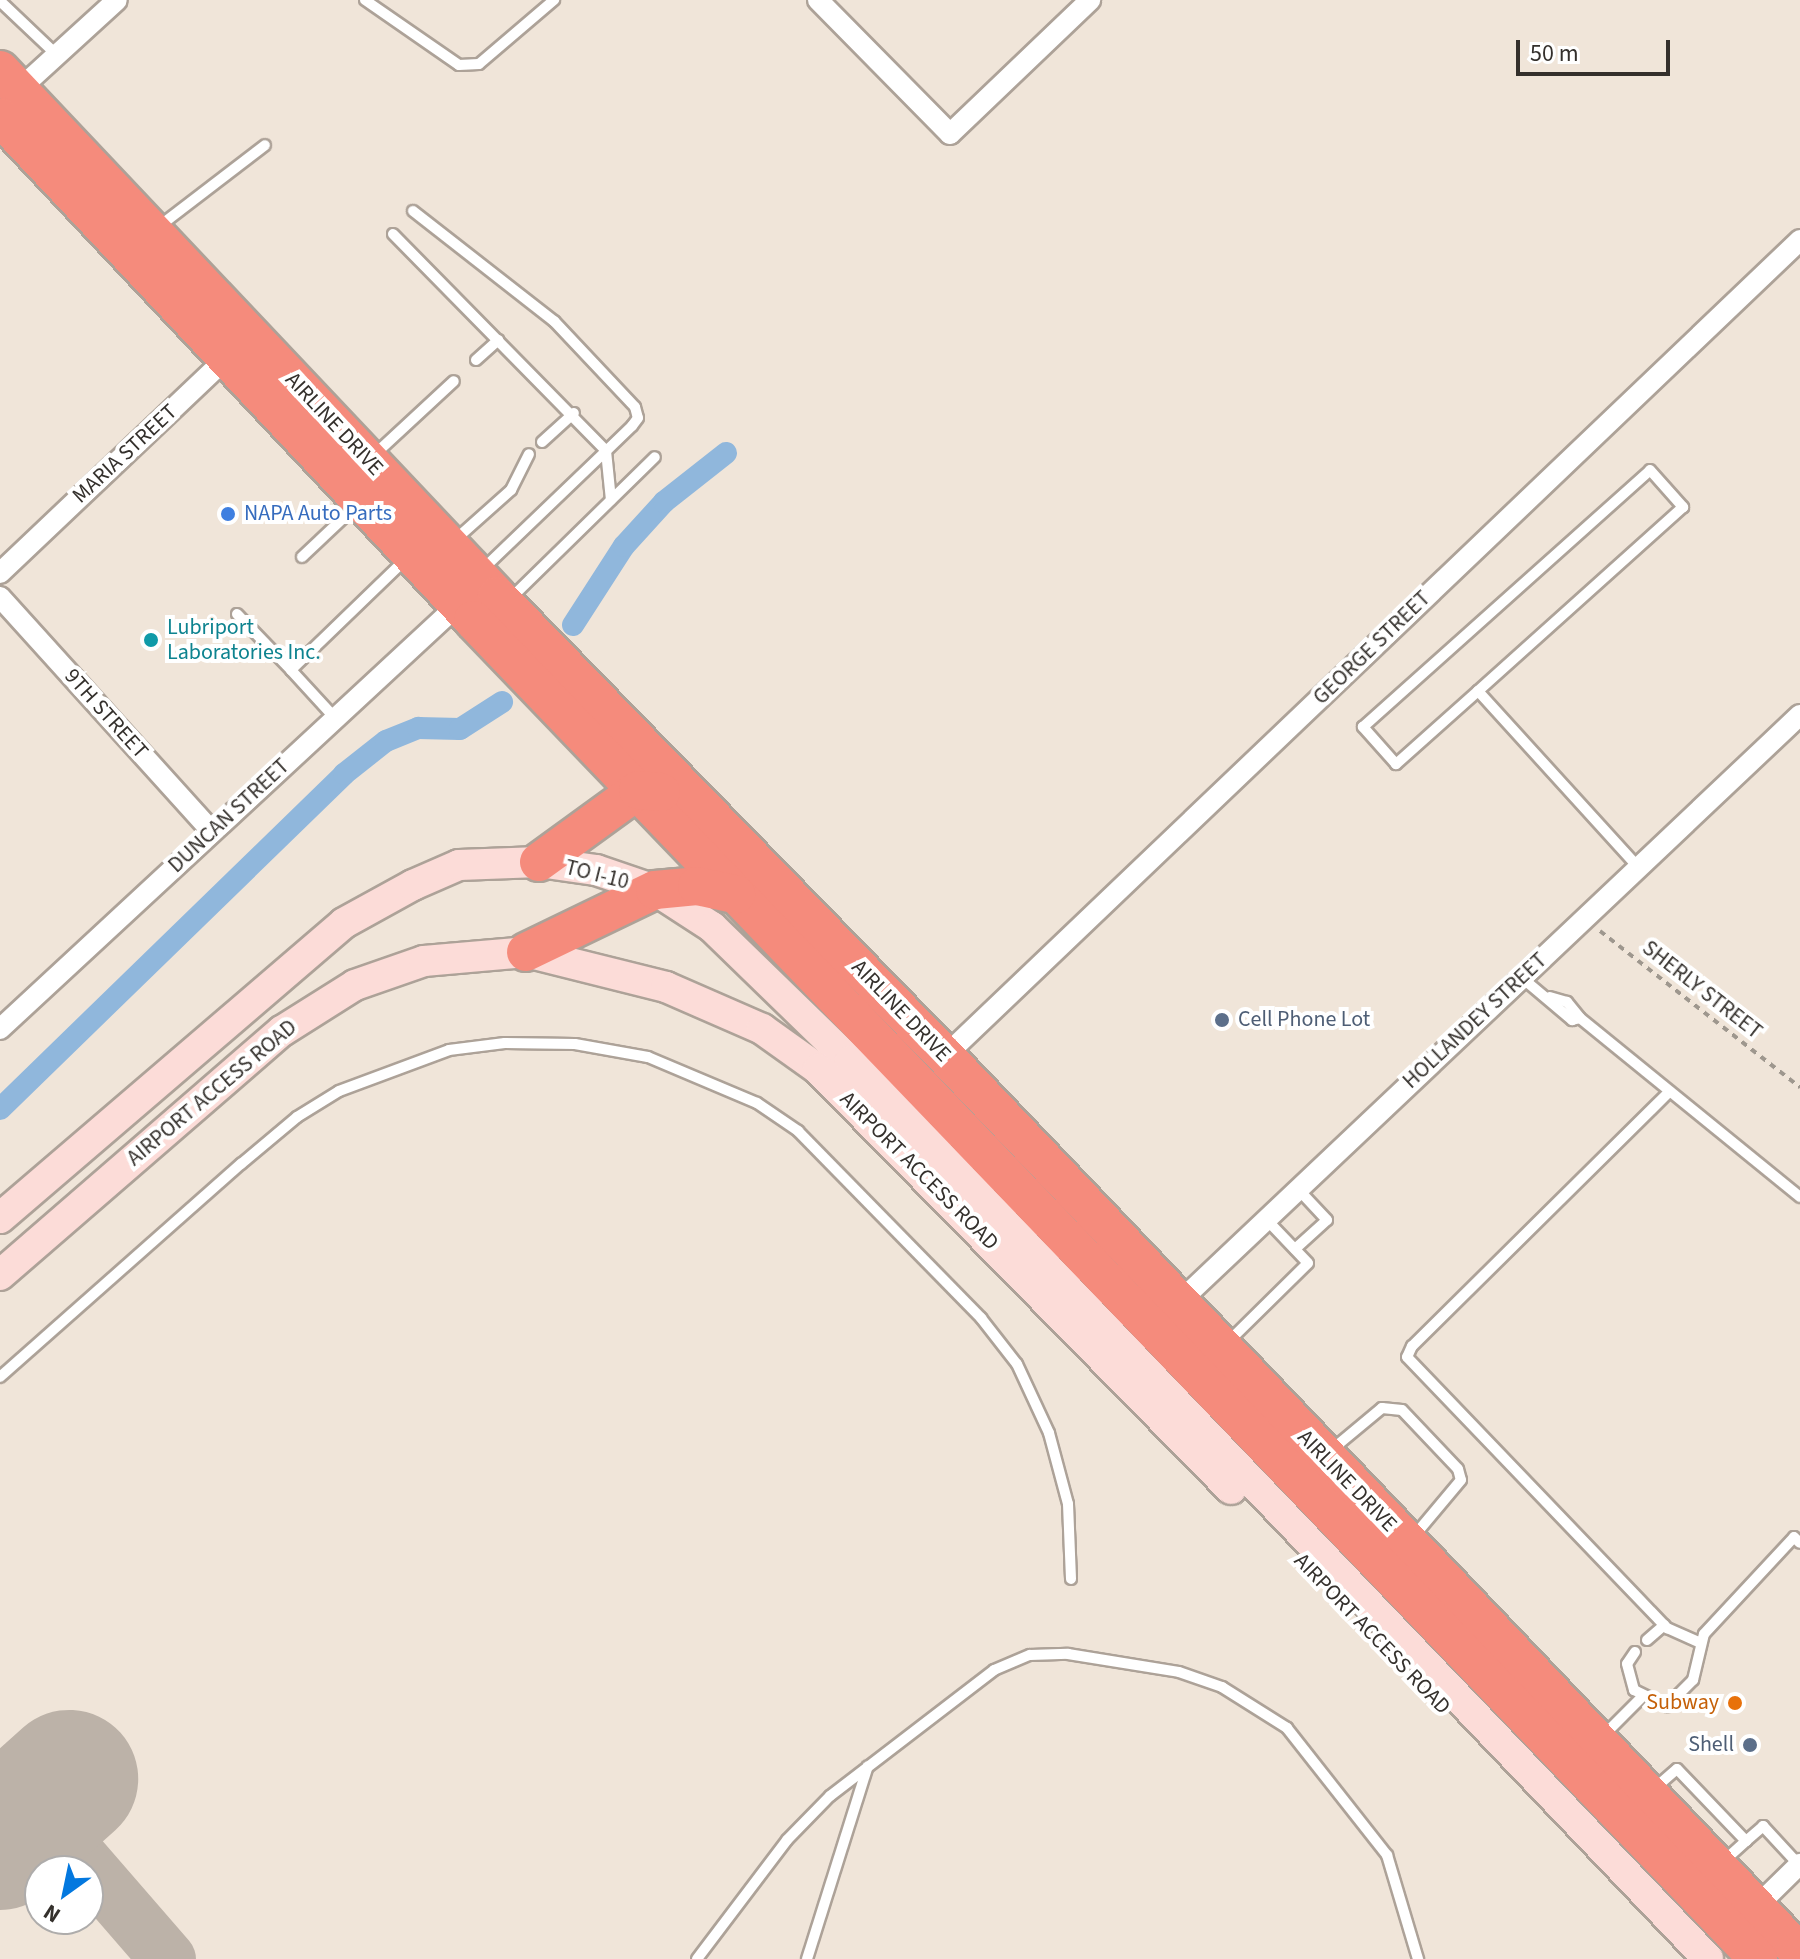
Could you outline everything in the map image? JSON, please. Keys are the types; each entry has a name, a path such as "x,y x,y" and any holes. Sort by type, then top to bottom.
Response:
{"highway":[{"name":"AIRLINE DRIVE","path":"5,96 152,232 361,501 412,554 468,590 504,604 945,1056 1164,1316 1758,1959"},
{"name":"AIRLINE DRIVE","path":"5,96 239,347 369,460 449,546 468,590 579,729 736,894 1164,1316 1221,1349 1717,1867 1732,1932"},
{"path":"579,729 598,776 589,826"},
{"path":"539,862 638,790 692,794"},
{"path":"526,952 655,890 697,886 736,894"},
{"name":"AIRLINE DRIVE","path":"1732,1932 1800,1953"}],"street":[{"path":"5,96 57,55 117,0"},
{"path":"818,0 950,134 1090,0"},
{"name":"GEORGE STREET","path":"945,1056 1800,240"},
{"name":"MARIA STREET","path":"0,573 239,347"},
{"name":"DUNCAN STREET","path":"0,1029 468,590"},
{"name":"9TH STREET","path":"0,597 212,832"},
{"name":"HOLLANDEY STREET","path":"1164,1316 1800,715"},
{"name":"TO I-10","path":"539,862 596,870 655,890"},
{"name":"AIRPORT ACCESS ROAD","path":"0,1218 344,923 459,865 539,862"},
{"name":"AIRPORT ACCESS ROAD","path":"655,890 712,927 1732,1932"},
{"name":"AIRPORT ACCESS ROAD","path":"0,1275 282,1031 355,985 424,961 526,952 666,987 762,1029 818,1069 1413,1676 1680,1959"},
{"path":"1732,1932 1799,1865"}],"lane":[{"path":"365,0 459,65 479,64 554,0"},
{"path":"0,1 57,55"},
{"path":"152,232 265,145"},
{"path":"413,211 554,321 635,407 638,418 468,590"},
{"path":"393,234 574,413 606,451 611,500"},
{"path":"476,360 498,340"},
{"path":"369,460 454,381"},
{"path":"542,442 574,413"},
{"path":"449,546 511,490 529,454"},
{"path":"504,604 655,457"},
{"path":"1650,470 1683,507 1478,691 1396,764 1363,727 1650,470"},
{"path":"302,557 361,501"},
{"path":"291,670 412,554"},
{"path":"237,614 335,718"},
{"path":"1478,691 1638,867"},
{"path":"1521,977 1550,997 1572,1020 1580,1018 1668,1093 1800,1197"},
{"path":"0,1377 252,1155 339,1091 449,1050 505,1043 575,1044 648,1057 757,1103 798,1131 981,1318 1017,1364 1049,1433 1068,1504 1071,1579"},
{"path":"1668,1093 1407,1352 1664,1625 1700,1643"},
{"path":"1295,1249 1327,1220 1298,1189"},
{"path":"1221,1349 1303,1273 1308,1263 1266,1219"},
{"path":"1324,1457 1382,1408 1402,1410 1458,1469 1461,1480 1407,1544"},
{"path":"1635,1652 1627,1664 1627,1676 1642,1697 1667,1706 1699,1668 1700,1643 1798,1537"},
{"path":"1647,1640 1664,1625"},
{"path":"697,1959 806,1818 868,1765 994,1670 1030,1655 1100,1656 1179,1672 1222,1687 1287,1728 1387,1855 1418,1959"},
{"path":"1597,1742 1642,1697"},
{"path":"807,1959 868,1765"},
{"path":"1647,1795 1677,1769 1746,1841"},
{"path":"1717,1867 1763,1826 1799,1865"}],"path":[{"name":"SHERLY STREET","path":"1584,918 1800,1087"}],"waterway":[{"path":"573,625 624,546 664,502 726,453"},
{"path":"0,1109 344,774 386,741 418,728 460,729 502,702"}],"taxiway":[{"path":"37,1808 168,1959"}],"runway":[{"path":"0,1841 69,1779"}],"place":[{"name":"NAPA Auto Parts","path":"228,514"},
{"name":"Lubriport Laboratories Inc.","path":"151,640"},
{"name":"Cell Phone Lot","path":"1222,1020"},
{"name":"Subway","path":"1735,1703"},
{"name":"Shell","path":"1750,1745"}]}
